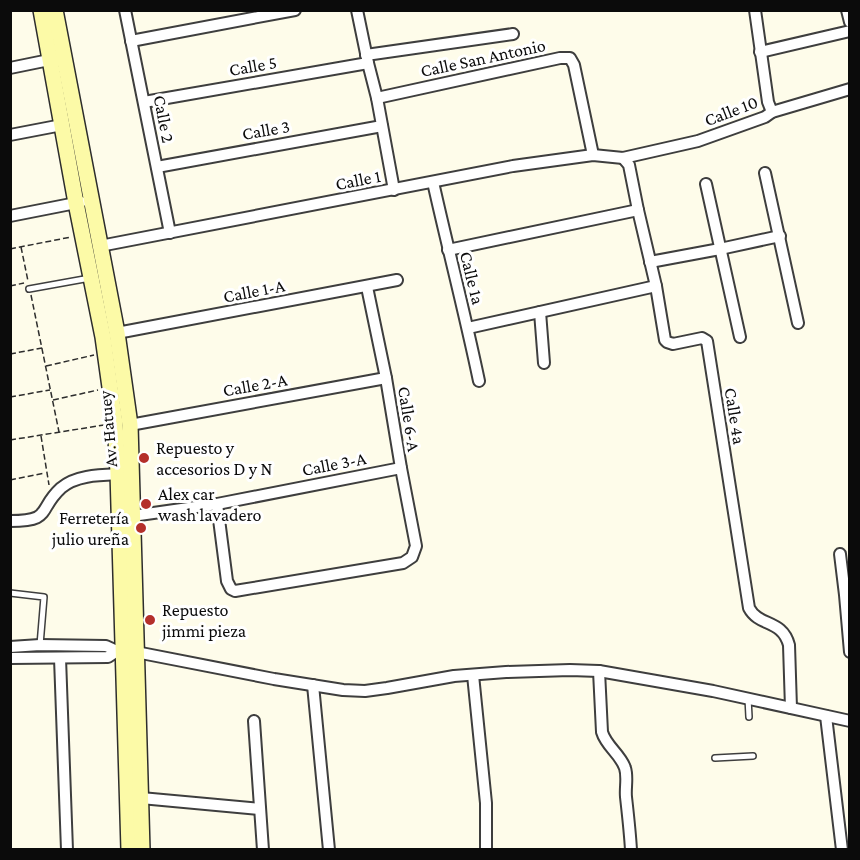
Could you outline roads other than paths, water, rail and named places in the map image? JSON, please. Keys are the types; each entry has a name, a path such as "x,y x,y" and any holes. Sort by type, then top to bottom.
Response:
{"main road":[{"name":"Av. Hatuey","path":"41,10 58,58 83,201 83,235 110,387 122,424"},
{"name":"Av. Hatuey","path":"55,10 62,125 83,201 100,246 117,333 124,474 129,849"},
{"name":"Av. Hatuey","path":"124,474 132,516 125,651 141,798 142,849"}],"street":[{"name":"Calle 2","path":"125,10 170,233"},
{"path":"131,41 295,10"},
{"path":"357,10 377,98 394,190"},
{"path":"755,10 768,102 772,112"},
{"path":"847,10 849,22"},
{"path":"760,52 849,31"},
{"name":"Calle 5","path":"144,102 513,33"},
{"path":"10,68 58,58"},
{"name":"Calle San Antonio","path":"377,98 560,58 570,58 574,65 593,155"},
{"name":"Calle 10","path":"623,158 698,141 765,117 772,112 849,89"},
{"path":"10,135 62,125"},
{"name":"Calle 3","path":"157,167 382,126"},
{"name":"Calle 1","path":"100,246 513,166 593,155 623,158"},
{"name":"Calle 4a","path":"623,158 630,165 656,286 663,336 667,342 673,344 702,338 707,341 749,608 752,614 786,636 789,645 791,708"},
{"path":"765,173 798,323"},
{"name":"Calle 1a","path":"433,182 479,381"},
{"path":"706,184 740,337"},
{"path":"10,216 83,201"},
{"path":"448,250 638,210"},
{"path":"650,262 780,236"},
{"name":"Calle 1-A","path":"117,333 397,280"},
{"path":"468,328 656,286"},
{"name":"Calle 6-A","path":"217,504 227,581 231,589 235,591 403,563 412,557 416,546 367,287"},
{"path":"540,312 544,363"},
{"name":"Calle 2-A","path":"122,424 386,378"},
{"name":"Calle 3-A","path":"132,516 217,504 400,468"},
{"path":"10,521 32,520 40,516 62,487 75,480 124,474"},
{"path":"840,554 847,594 849,652"},
{"path":"10,647 106,645 125,651 274,679 343,690 365,691 454,676 570,670 599,671 713,691 849,721"},
{"path":"10,658 108,657 125,651"},
{"path":"60,658 67,849"},
{"path":"599,671 604,738 622,762 626,772 631,849"},
{"path":"473,675 486,803 486,849"},
{"path":"313,685 329,849"},
{"path":"826,716 842,849"},
{"path":"254,721 263,849"},
{"path":"141,798 260,809"}],"lane":[{"path":"30,289 92,277"},
{"path":"10,593 44,597 40,645"},
{"path":"748,698 749,717"},
{"path":"715,758 753,756"}],"place":[{"name":"Repuesto y accesorios D y N","path":"144,458"},
{"name":"Alex car wash lavadero","path":"146,504"},
{"name":"Ferretería julio ureña","path":"141,528"},
{"name":"Repuesto jimmi pieza","path":"150,620"}]}
